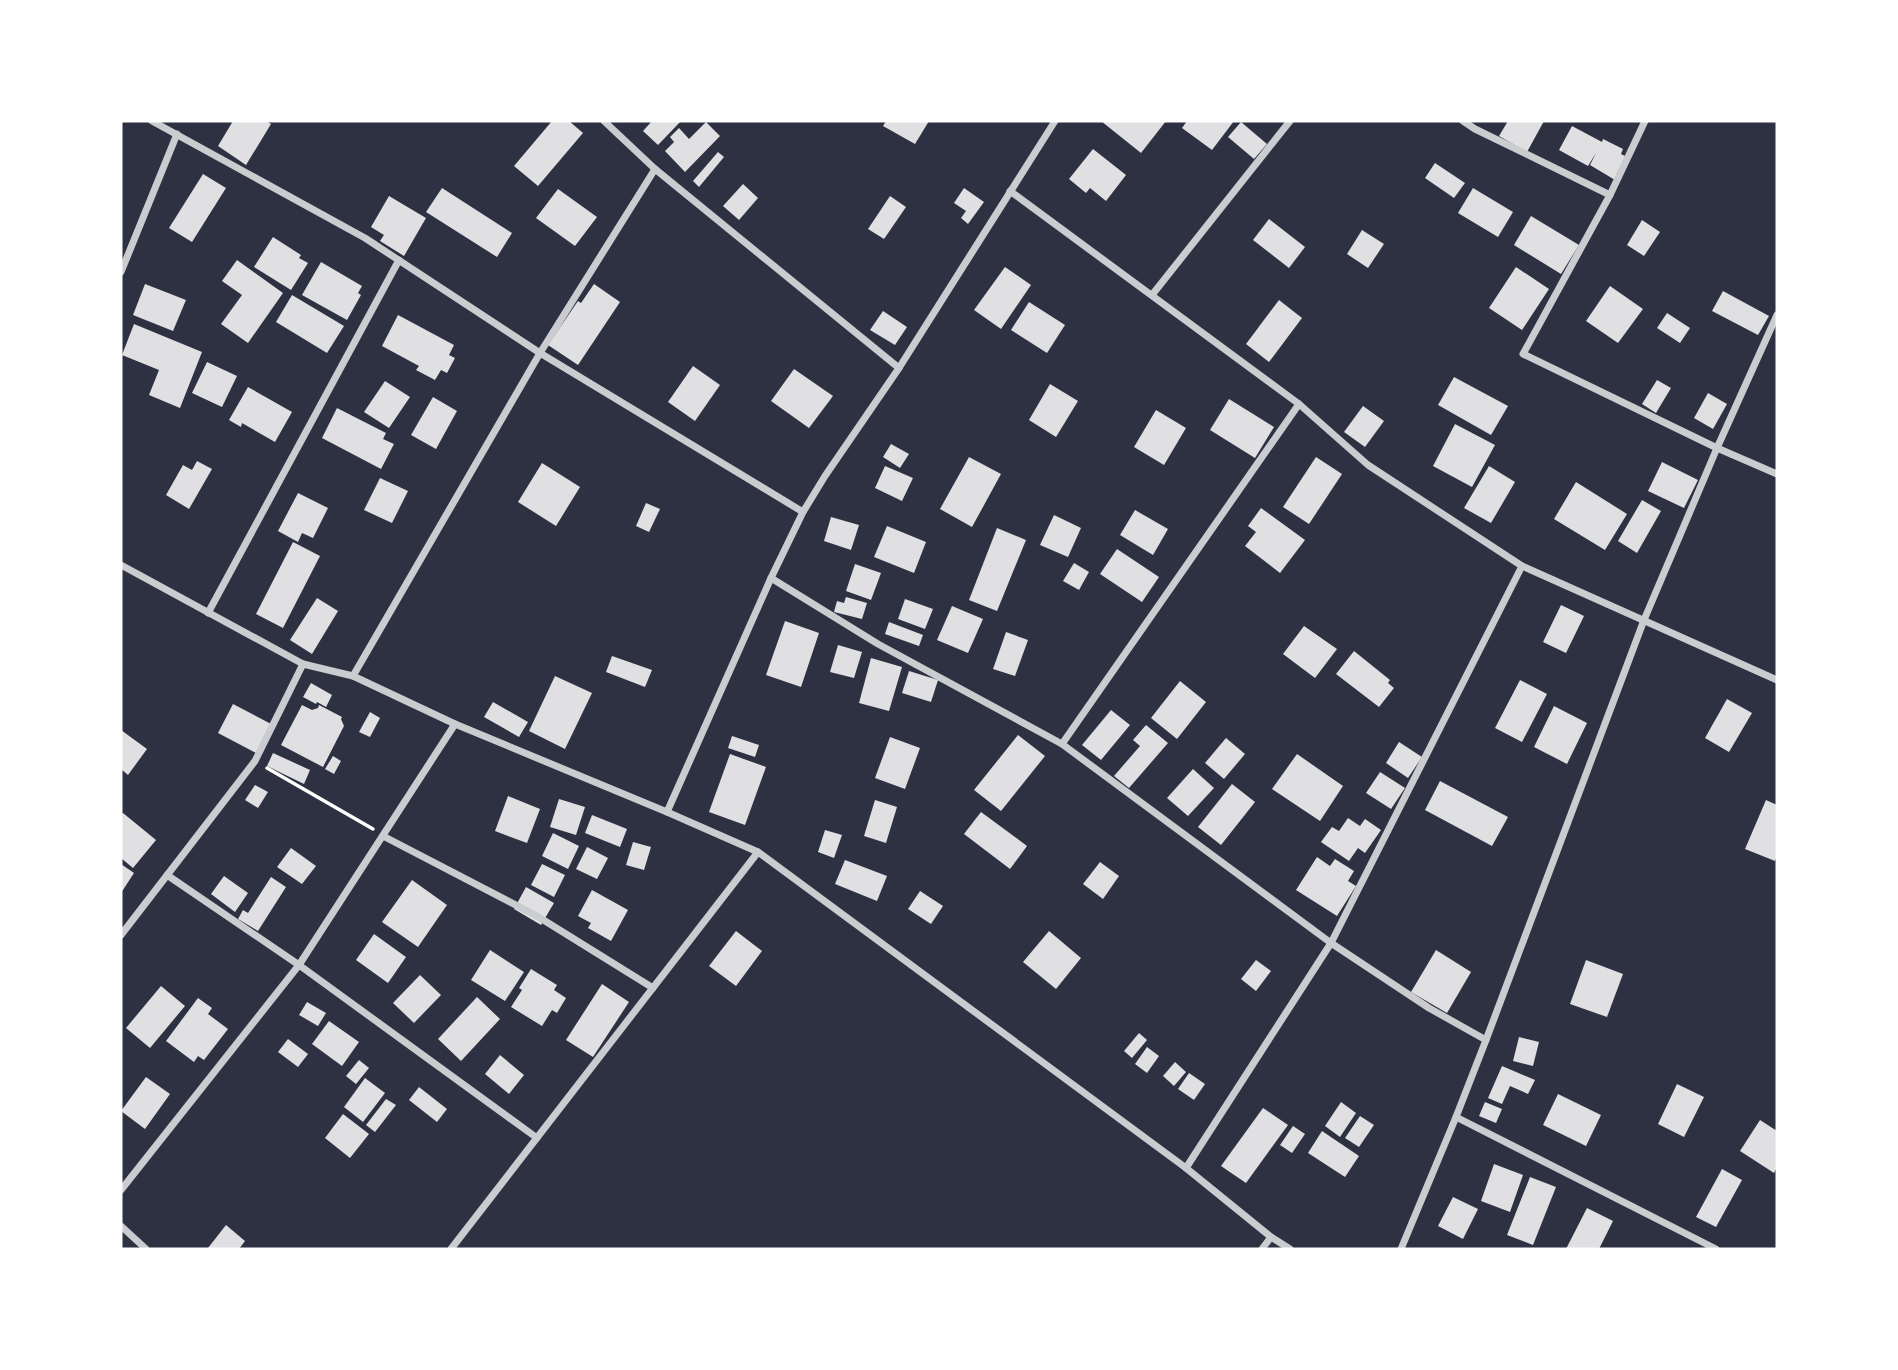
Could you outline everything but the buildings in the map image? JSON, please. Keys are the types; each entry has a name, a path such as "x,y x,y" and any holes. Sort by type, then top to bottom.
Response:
{"street":[{"path":"152,121 365,238 540,353 803,512"},
{"path":"604,121 655,169 899,368"},
{"path":"667,812 803,512 899,368 1055,121"},
{"path":"1152,295 1290,121"},
{"path":"1463,121 1610,195"},
{"path":"1645,121 1610,195 1523,354 1717,449 1777,474"},
{"path":"121,272 177,134"},
{"path":"353,676 540,353 655,169"},
{"path":"1010,191 1299,404 1368,465 1522,566 1777,680"},
{"path":"208,612 399,260"},
{"path":"1401,1249 1457,1117 1644,620 1777,315"},
{"path":"1062,744 1299,404"},
{"path":"121,565 303,664 353,676 455,724 758,852 1186,1168 1271,1237 1290,1249"},
{"path":"1186,1168 1331,943 1522,566"},
{"path":"771,578 878,644 1062,744 1331,943 1429,1009 1486,1040"},
{"path":"121,935 255,761 303,664"},
{"path":"121,1190 299,965 455,724"},
{"path":"383,835 537,916 653,988"},
{"path":"452,1249 758,852"},
{"path":"167,875 299,965 537,1138"},
{"path":"1457,1117 1716,1249"},
{"path":"121,1226 146,1249"},
{"path":"1262,1249 1271,1237"}],"path":[{"path":"255,761 383,835"}]}
